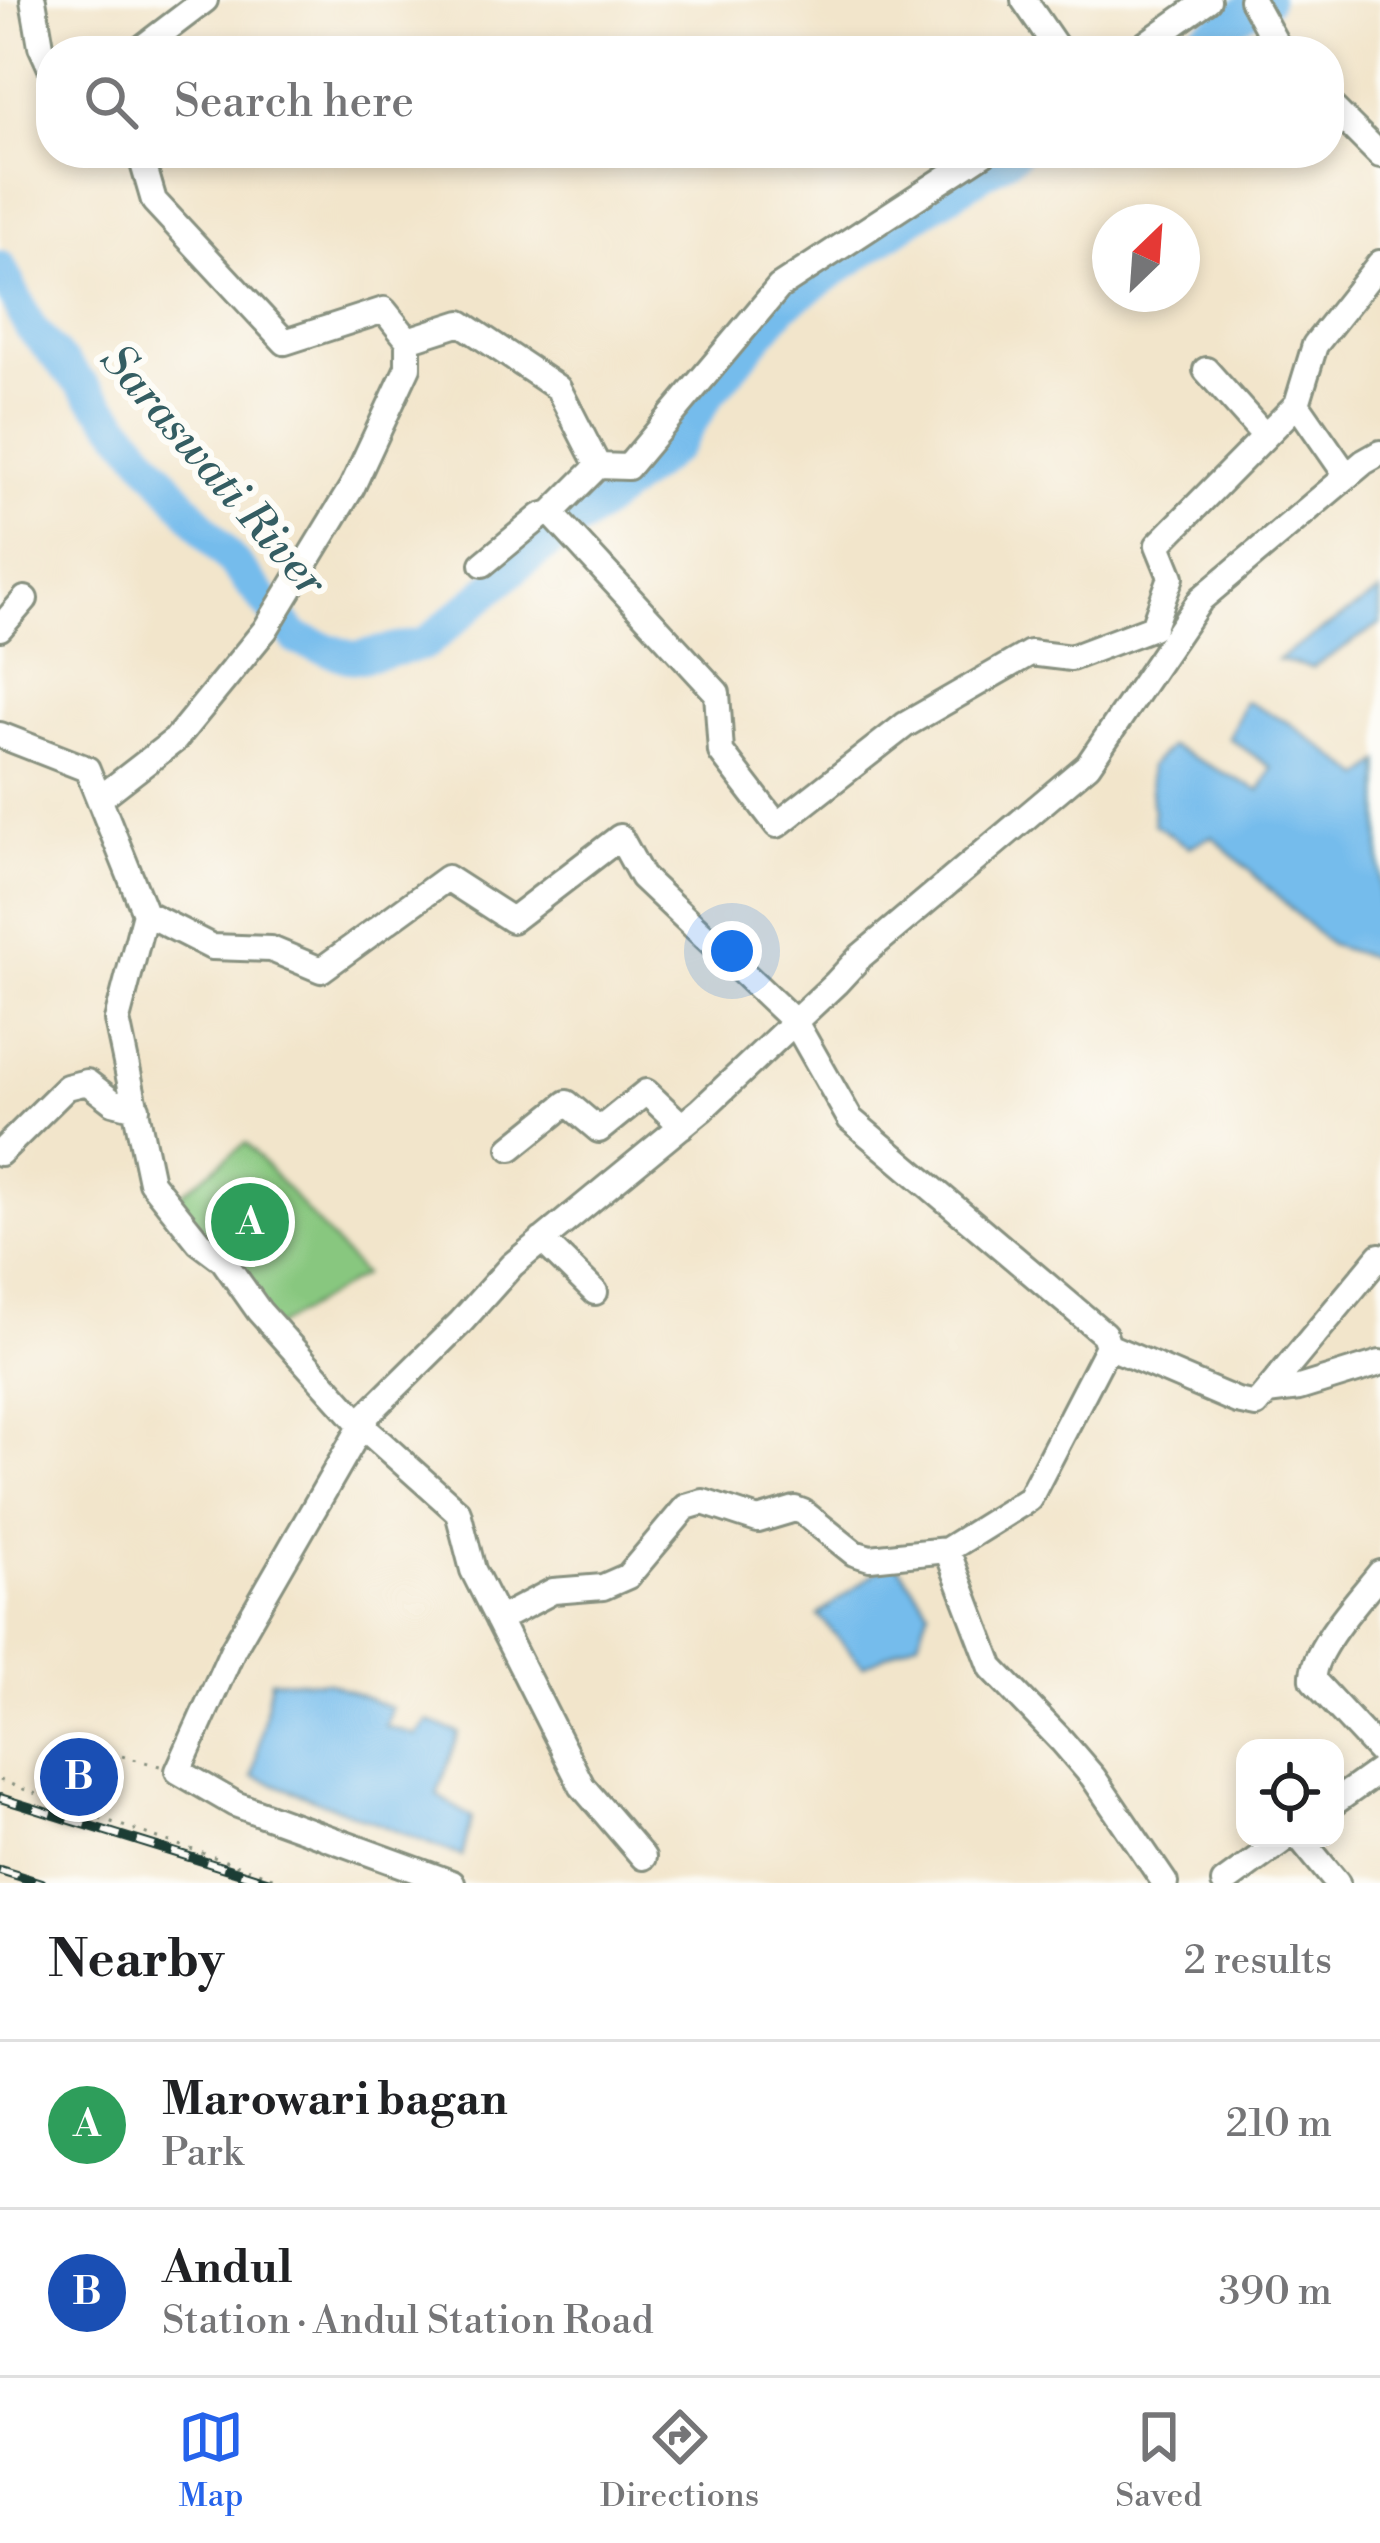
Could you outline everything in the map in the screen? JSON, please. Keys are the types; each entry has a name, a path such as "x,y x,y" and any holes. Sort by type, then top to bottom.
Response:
{"street":[{"path":"33,0 39,36"},
{"path":"158,36 205,0"},
{"path":"1024,0 1049,36"},
{"path":"1157,36 1208,0"},
{"path":"1252,0 1272,36"},
{"path":"1344,119 1380,154"},
{"path":"99,799 175,740 265,630 352,487 407,368 408,340 385,310 285,342 154,201 144,168"},
{"path":"483,564 551,513 598,466 628,467 779,287 961,168"},
{"path":"551,513 717,693 721,752 777,825 905,725 1030,653 1071,658 1153,627 1171,577 1158,545 1297,404 1316,345 1380,263"},
{"path":"408,340 460,323 500,349 558,388 598,466"},
{"path":"1206,370 1264,436"},
{"path":"1297,404 1347,476"},
{"path":"452,1883 235,1804 178,1771 233,1649 369,1413 512,1265 682,1126 861,956 1088,765 1201,599 1364,461 1380,453"},
{"path":"0,628 26,599"},
{"path":"3,743 87,769 145,913 117,1020 151,1182 362,1426 458,1512 473,1570 582,1786 643,1857"},
{"path":"145,913 212,947 271,949 321,970 447,878 512,920 620,837 642,877 795,1022 850,1119 1104,1334 1108,1346 1029,1499 947,1550 870,1558 854,1553 796,1509 758,1520 696,1502 686,1507 628,1576 603,1587 554,1591 499,1620"},
{"path":"0,1153 67,1087 87,1082 113,1102 137,1108"},
{"path":"511,1148 567,1103 599,1130 646,1092 682,1126"},
{"path":"542,1240 595,1292"},
{"path":"1108,1346 1256,1405 1380,1256"},
{"path":"1267,1392 1300,1388 1380,1363"},
{"path":"947,1550 992,1668 1093,1777 1165,1883"},
{"path":"1380,1573 1337,1626 1312,1670 1313,1680 1380,1752"},
{"path":"1344,1796 1380,1770"},
{"path":"1224,1883 1274,1847"},
{"path":"1307,1847 1336,1883"}],"path":[{"path":"88,1814 114,1754 178,1771"},
{"path":"0,1780 290,1883"}],"green space":[{"path":"246,1143 363,1275 274,1328 169,1203"}],"water":[{"path":"1380,592 1380,624 1312,668 1277,660"},
{"path":"1245,701 1289,723 1363,777 1380,762 1380,960 1330,945 1212,836 1189,847 1154,824 1149,767 1170,746 1260,791 1272,768 1229,738"},
{"path":"893,1559 929,1609 918,1640 863,1666 818,1615"},
{"path":"271,1680 327,1682 391,1708 385,1726 416,1735 428,1721 459,1733 437,1795 472,1818 462,1856 253,1776"}],"waterway":[{"name":"Saraswati River","path":"1206,36 1265,0"},
{"name":"Saraswati River","path":"0,267 30,327 297,639 353,658 425,644 522,562 675,447 710,393 784,305 990,168"}],"railway":[{"path":"0,1798 273,1883"},
{"path":"0,1870 41,1883"}],"place":[{"name":"Marowari bagan","path":"250,1222"},
{"name":"Andul","path":"79,1777"}]}
